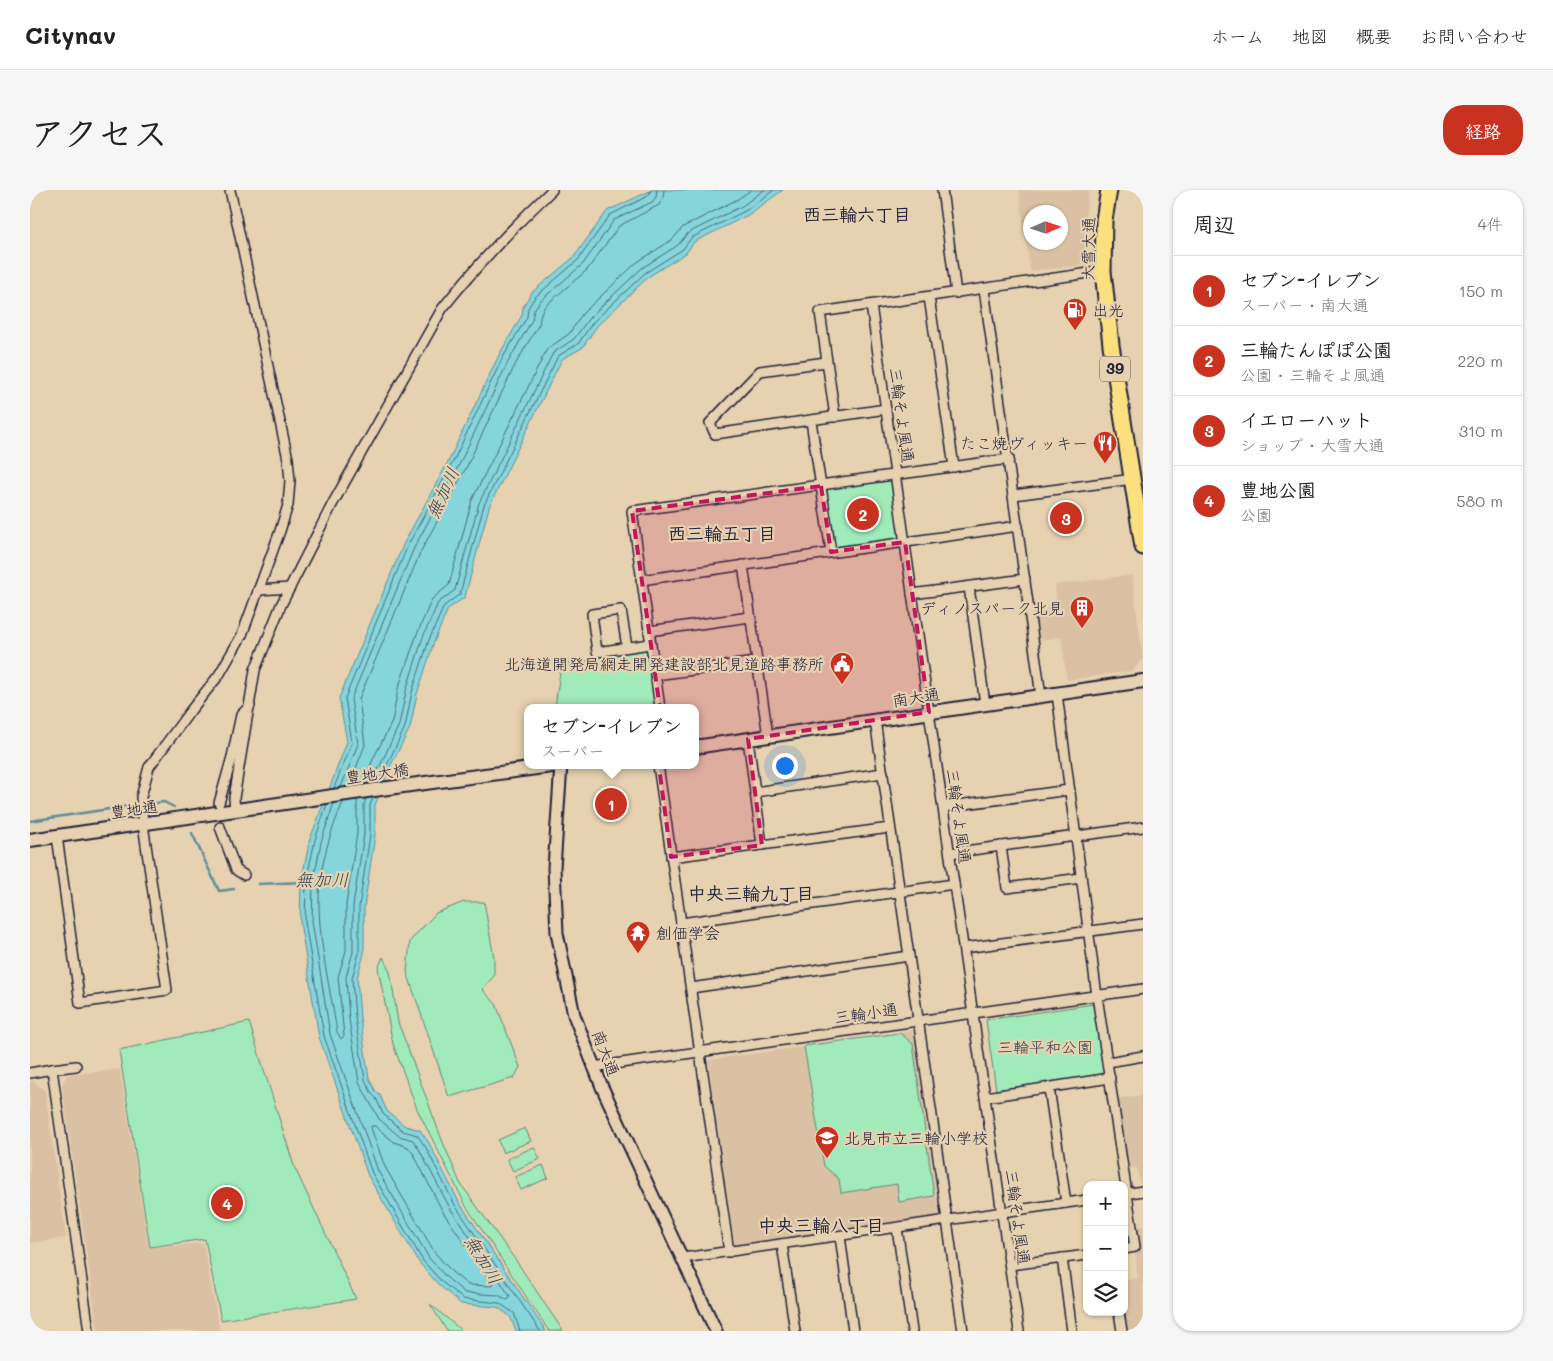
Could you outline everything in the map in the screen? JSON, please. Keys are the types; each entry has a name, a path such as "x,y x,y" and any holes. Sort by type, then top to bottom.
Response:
{"highway":[{"name":"大雪大通","path":"1109,190 1104,220 1103,272 1111,346 1136,473 1143,547"}],"main road":[{"name":"南大通","path":"699,746 1143,681"},
{"name":"豊地大橋","path":"239,810 530,769"},
{"name":"豊地通","path":"30,840 239,810"}],"street":[{"path":"56,836 80,1003 167,990 143,824 141,797 150,767 190,710 219,675 242,635 288,505 290,474 288,459 230,190"},
{"path":"239,810 234,798 255,670 281,605 333,503 442,309 513,227 552,190"},
{"path":"942,190 956,293"},
{"path":"835,417 820,312 1103,272"},
{"path":"984,289 1041,696"},
{"path":"929,297 954,467"},
{"name":"三輪そよ風通","path":"871,305 1019,1331"},
{"path":"826,362 760,370 710,423 715,434 886,409"},
{"path":"811,421 831,552"},
{"path":"659,704 632,511 1009,459"},
{"path":"1014,496 1136,473"},
{"path":"641,580 1018,526"},
{"path":"743,565 768,736"},
{"path":"912,594 1025,579"},
{"path":"969,587 986,704"},
{"path":"258,590 290,588"},
{"path":"627,647 622,610 592,614 597,652 650,644"},
{"path":"649,631 750,617"},
{"path":"655,676 756,662"},
{"path":"1057,694 1124,1181"},
{"path":"219,803 241,715 250,706"},
{"path":"875,720 963,1331"},
{"path":"748,739 762,845"},
{"name":"南大通","path":"560,769 554,868 557,933 574,1015 593,1067 716,1331"},
{"path":"659,769 729,1252"},
{"path":"755,792 883,773"},
{"path":"943,807 1069,790"},
{"path":"220,827 236,870 244,875"},
{"path":"950,853 1143,827"},
{"path":"671,857 890,828"},
{"path":"1001,846 1007,888 1081,878"},
{"path":"681,923 954,884"},
{"path":"964,948 1143,924"},
{"path":"690,988 909,956"},
{"name":"三輪小通","path":"593,1067 1143,989"},
{"path":"1108,1062 1143,1056"},
{"path":"30,1072 76,1066"},
{"path":"52,1069 89,1331"},
{"path":"986,1096 1110,1078"},
{"path":"1049,1088 1066,1203"},
{"path":"1128,1194 1143,1192"},
{"path":"683,1258 1083,1201"},
{"path":"1128,1206 1135,1247 1128,1248"},
{"path":"897,1228 912,1331"},
{"path":"840,1236 853,1331"},
{"path":"782,1244 795,1331"},
{"path":"1010,1266 1083,1255"},
{"path":"1062,1258 1072,1331"},
{"path":"1120,1316 1122,1331"}],"highlighted area":[{"path":"821,486 831,552 905,542 929,712 748,739 762,845 671,857 657,752 666,751 632,511"}],"shaded area":[{"path":"1019,190 1089,190 1085,219 1086,258 1080,266 1030,271 1027,250 1068,250 1068,205 1023,205 1023,219"},
{"path":"1132,575 1143,658 1133,671 1067,680 1061,637 1038,640 1034,610 1057,607 1055,585"},
{"name":"北見市立三輪小学校","path":"913,1031 939,1216 734,1245 708,1060"},
{"path":"120,1069 149,1248 203,1243 220,1331 98,1331 62,1086 67,1075"},
{"path":"30,1081 33,1081 45,1091 66,1238 30,1243"},
{"path":"1143,1095 1143,1186 1140,1187 1137,1168 1128,1169 1117,1099"},
{"path":"1143,1226 1143,1331 1126,1331 1124,1316 1128,1316 1128,1280 1138,1278 1135,1252 1140,1250 1137,1227"}],"green space":[{"path":"893,479 900,539 834,548 825,489"},
{"path":"647,648 655,704 556,704 561,664 594,660 600,655"},
{"path":"464,902 484,902 494,958 494,976 482,989 496,1004 520,1067 514,1078 449,1097 407,972 410,941 436,913"},
{"path":"383,957 390,972 398,1022 460,1183 519,1265 563,1331 549,1331 466,1206 417,1109 393,1044 378,968"},
{"name":"三輪平和公園","path":"1093,1004 1104,1074 996,1090 986,1020"},
{"path":"249,1022 294,1166 356,1299 221,1320 205,1239 150,1247 119,1050"},
{"path":"900,1033 913,1044 934,1196 899,1202 897,1184 841,1193 839,1179 824,1166 804,1046"},
{"path":"525,1128 531,1141 503,1153 498,1140"},
{"path":"534,1147 540,1159 513,1171 507,1159"},
{"path":"543,1165 548,1178 521,1190 515,1177"},
{"path":"430,1304 462,1331 447,1331"}],"water":[{"name":"無加川","path":"652,190 783,190 748,215 694,242 686,253 648,277 597,326 582,348 562,359 489,507 465,597 448,609 434,642 417,694 410,728 391,765 375,805 375,835 364,907 364,954 357,978 360,1018 369,1078 376,1092 380,1095 387,1111 405,1126 420,1130 429,1143 459,1202 546,1331 516,1331 510,1316 497,1307 461,1304 439,1285 420,1264 368,1176 319,1037 300,922 301,882 310,839 347,742 339,698 404,543 449,460 498,357 522,315 523,307 531,293 574,257 607,211"}],"waterway":[{"path":"148,804 164,802 174,807"},
{"path":"30,821 129,806"},
{"path":"192,833 219,891 234,889"},
{"name":"無加川","path":"259,884 305,882"}],"place":[{"name":"出光","path":"1075,331"},
{"name":"たこ焼ヴィッキー","path":"1105,464"},
{"name":"三輪たんぽぽ公園","path":"863,514"},
{"name":"イエローハット","path":"1066,518"},
{"name":"ディノスパーク北見","path":"1082,629"},
{"name":"北海道開発局網走開発建設部北見道路事務所","path":"842,685"},
{"name":"セブン-イレブン","path":"611,804"},
{"name":"創価学会","path":"638,954"},
{"name":"北見市立三輪小学校","path":"827,1159"},
{"name":"豊地公園","path":"227,1203"}],"district":[{"name":"西三輪六丁目","path":"857,215"},
{"name":"西三輪五丁目","path":"722,534"},
{"name":"中央三輪九丁目","path":"751,894"},
{"name":"中央三輪八丁目","path":"821,1226"}]}
